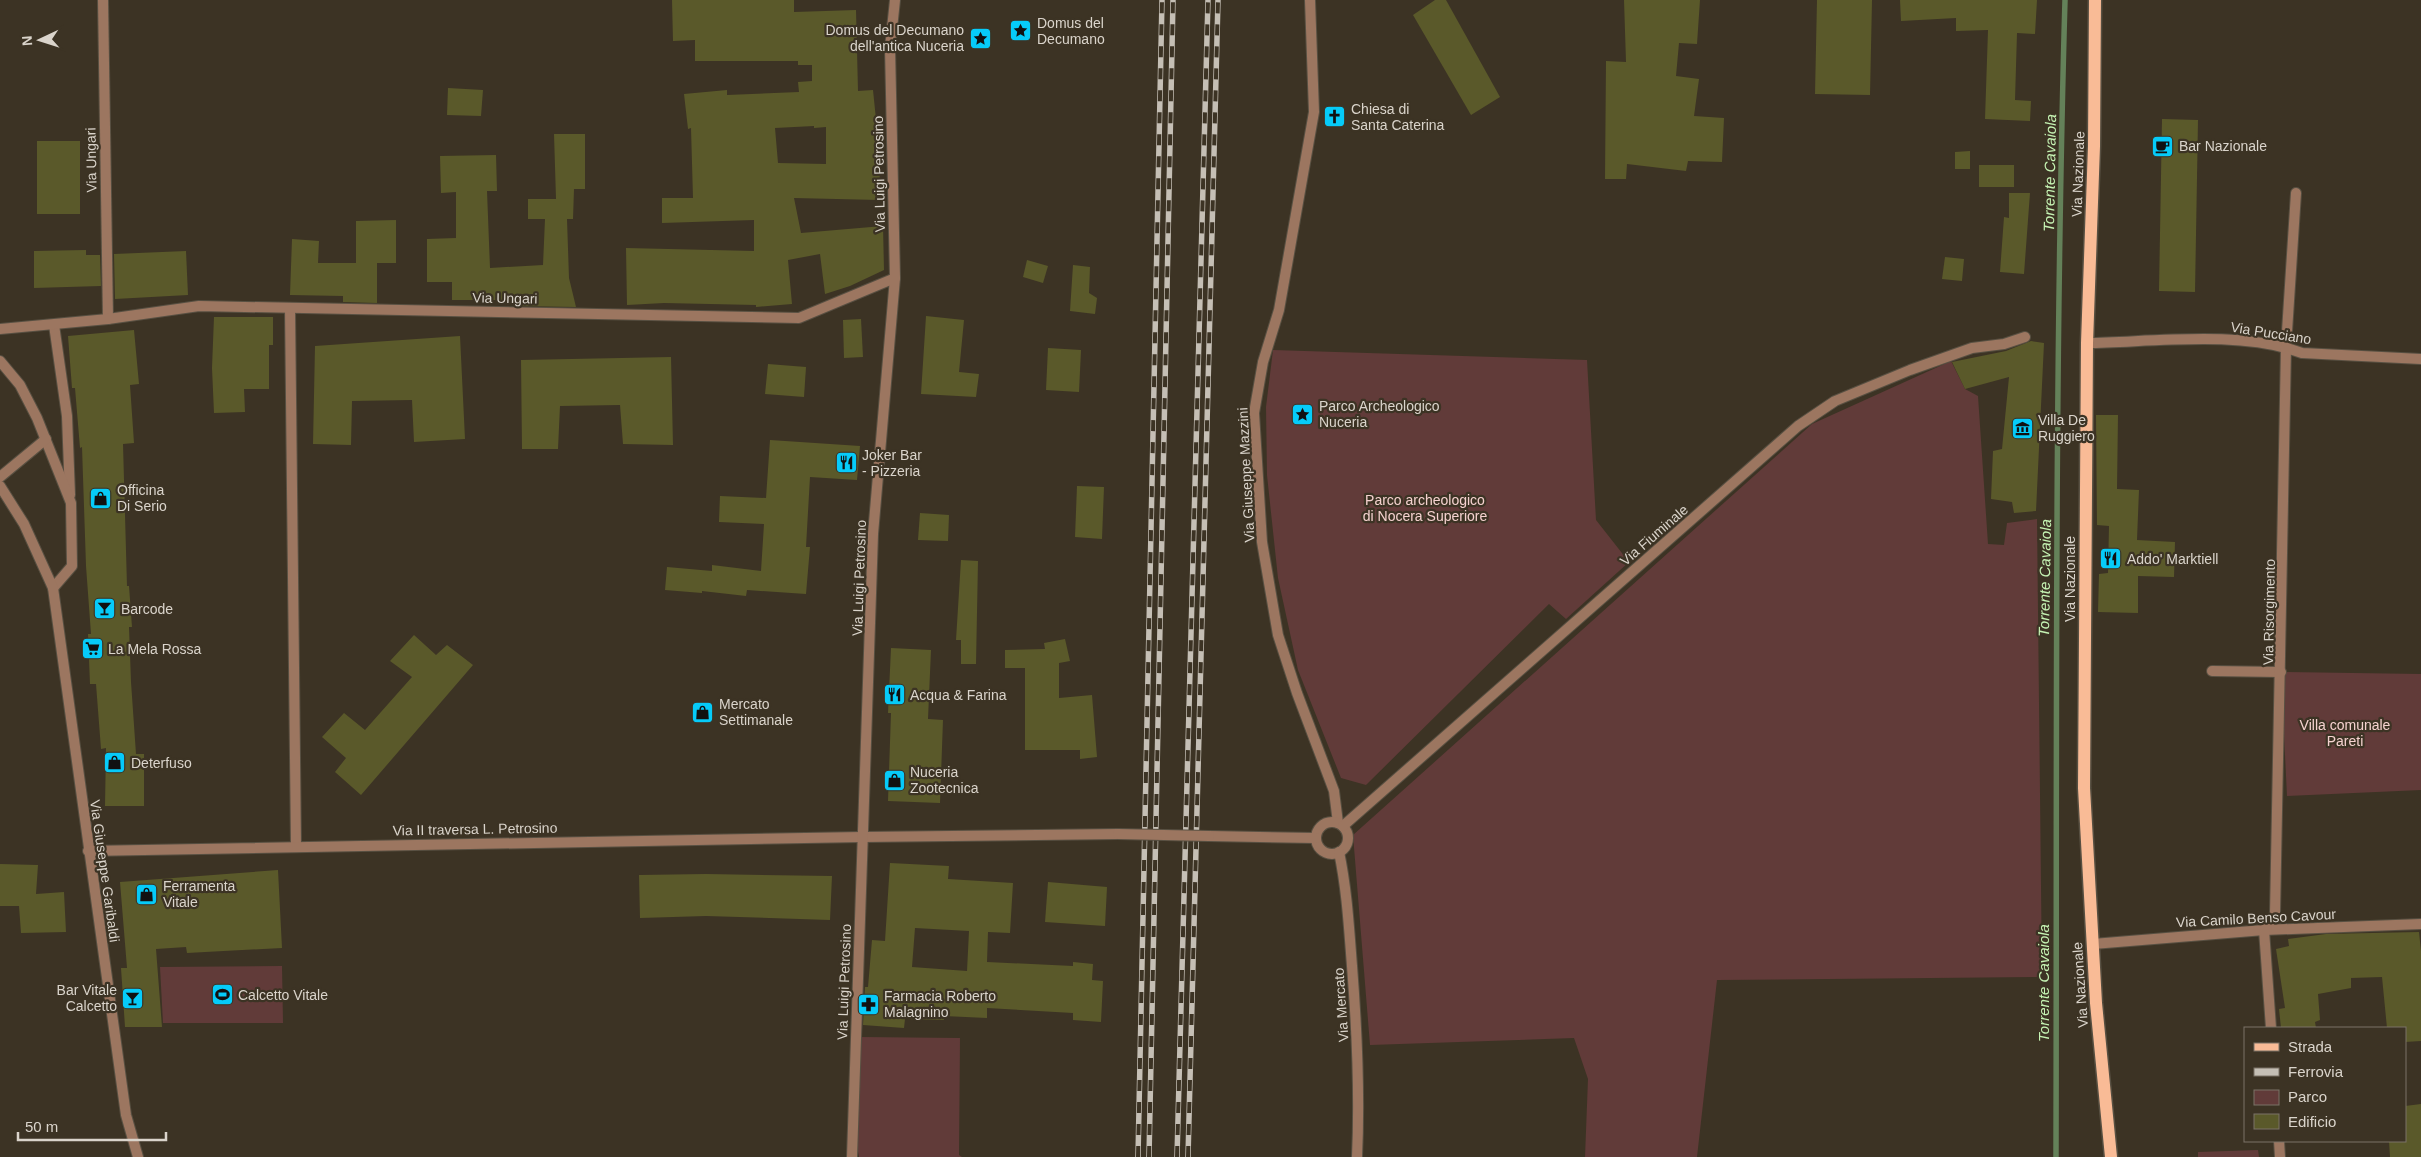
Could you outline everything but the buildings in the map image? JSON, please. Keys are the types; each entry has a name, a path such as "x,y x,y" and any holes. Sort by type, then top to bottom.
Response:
{"main road":[{"name":"Via Nazionale","path":"2095,0 2094,146 2087,343 2084,788 2096,1003 2111,1157"}],"street":[{"name":"Via Ungari","path":"103,0 108,319"},
{"name":"Via Luigi Petrosino","path":"852,1157 873,534 895,278 890,48 895,0"},
{"name":"Via Giuseppe Mazzini","path":"1310,0 1314,112 1280,310 1263,362 1254,413 1262,542 1278,635 1297,693 1334,791 1341,825"},
{"name":"Via Risorgimento","path":"2264,930 2275,914 2282,672 2286,347 2296,193"},
{"name":"Via Ungari","path":"0,330 108,319 199,306 799,318 895,278"},
{"path":"290,308 296,847"},
{"path":"53,588 72,566 68,416 54,325"},
{"name":"Via Fiuminale","path":"1341,825 1798,426 1835,401 1910,370 1972,348 2004,344 2025,337"},
{"name":"Via Pucciano","path":"2087,343 2236,339 2286,347 2302,353 2421,359"},
{"path":"0,361 20,385 46,439 71,503"},
{"path":"0,477 46,439"},
{"name":"Via Giuseppe Garibaldi","path":"0,486 24,524 53,588 126,1115 138,1157"},
{"path":"2212,671 2282,672"},
{"path":"1323,825 1341,825 1348,835 1348,840 1343,850 1334,854 1324,851 1316,838 1323,825"},
{"name":"Via II traversa L. Petrosino","path":"88,851 862,836 1118,834 1316,838"},
{"name":"Via Mercato","path":"1339,852 1347,900 1358,1042 1360,1107 1357,1157"},
{"name":"Via Camilo Benso Cavour","path":"2093,944 2264,930 2421,924"},
{"path":"2264,930 2271,1027"},
{"path":"2279,1142 2280,1157"}],"green space":[{"name":"Parco archeologico di Nocera Superiore","path":"1273,350 1587,360 1596,520 1629,562 1566,619 1549,604 1366,785 1341,778 1298,670 1278,578 1267,475 1266,407"},
{"path":"1951,361 1965,389 1978,396 1988,544 2004,545 2007,523 2037,519 2042,977 1717,980 1697,1157 1585,1157 1588,1079 1574,1038 1370,1045 1353,835 1812,424"},
{"name":"Villa comunale Pareti","path":"2281,672 2421,674 2421,790 2287,796"},
{"name":"Calcetto Vitale","path":"282,966 283,1023 163,1023 160,967"},
{"path":"860,1037 960,1038 959,1155 962,1157 859,1157 857,1146"},
{"path":"2258,1150 2259,1157 2198,1157 2198,1152"}],"waterway":[{"name":"Torrente Cavaiola","path":"2056,1157 2059,289 2065,0"}],"railway":[{"path":"1138,1157 1162,0"},
{"path":"1149,1157 1173,0"},
{"path":"1177,1157 1208,0"},
{"path":"1188,1157 1218,0"}],"place":[{"name":"Domus del Decumano","path":"1021,31"},
{"name":"Domus del Decumano dell'antica Nuceria","path":"980,38"},
{"name":"Chiesa di Santa Caterina","path":"1335,117"},
{"name":"Bar Nazionale","path":"2163,146"},
{"name":"Parco Archeologico Nuceria","path":"1303,414"},
{"name":"Villa De Ruggiero","path":"2022,428"},
{"name":"Joker Bar - Pizzeria","path":"846,463"},
{"name":"Officina Di Serio","path":"101,498"},
{"name":"Addo' Marktiell","path":"2111,559"},
{"name":"Barcode","path":"105,609"},
{"name":"La Mela Rossa","path":"92,649"},
{"name":"Acqua & Farina","path":"894,695"},
{"name":"Mercato Settimanale","path":"703,712"},
{"name":"Deterfuso","path":"115,763"},
{"name":"Nuceria Zootecnica","path":"894,780"},
{"name":"Ferramenta Vitale","path":"147,894"},
{"name":"Calcetto Vitale","path":"222,995"},
{"name":"Bar Vitale Calcetto","path":"133,998"},
{"name":"Farmacia Roberto Malagnino","path":"868,1004"}]}
